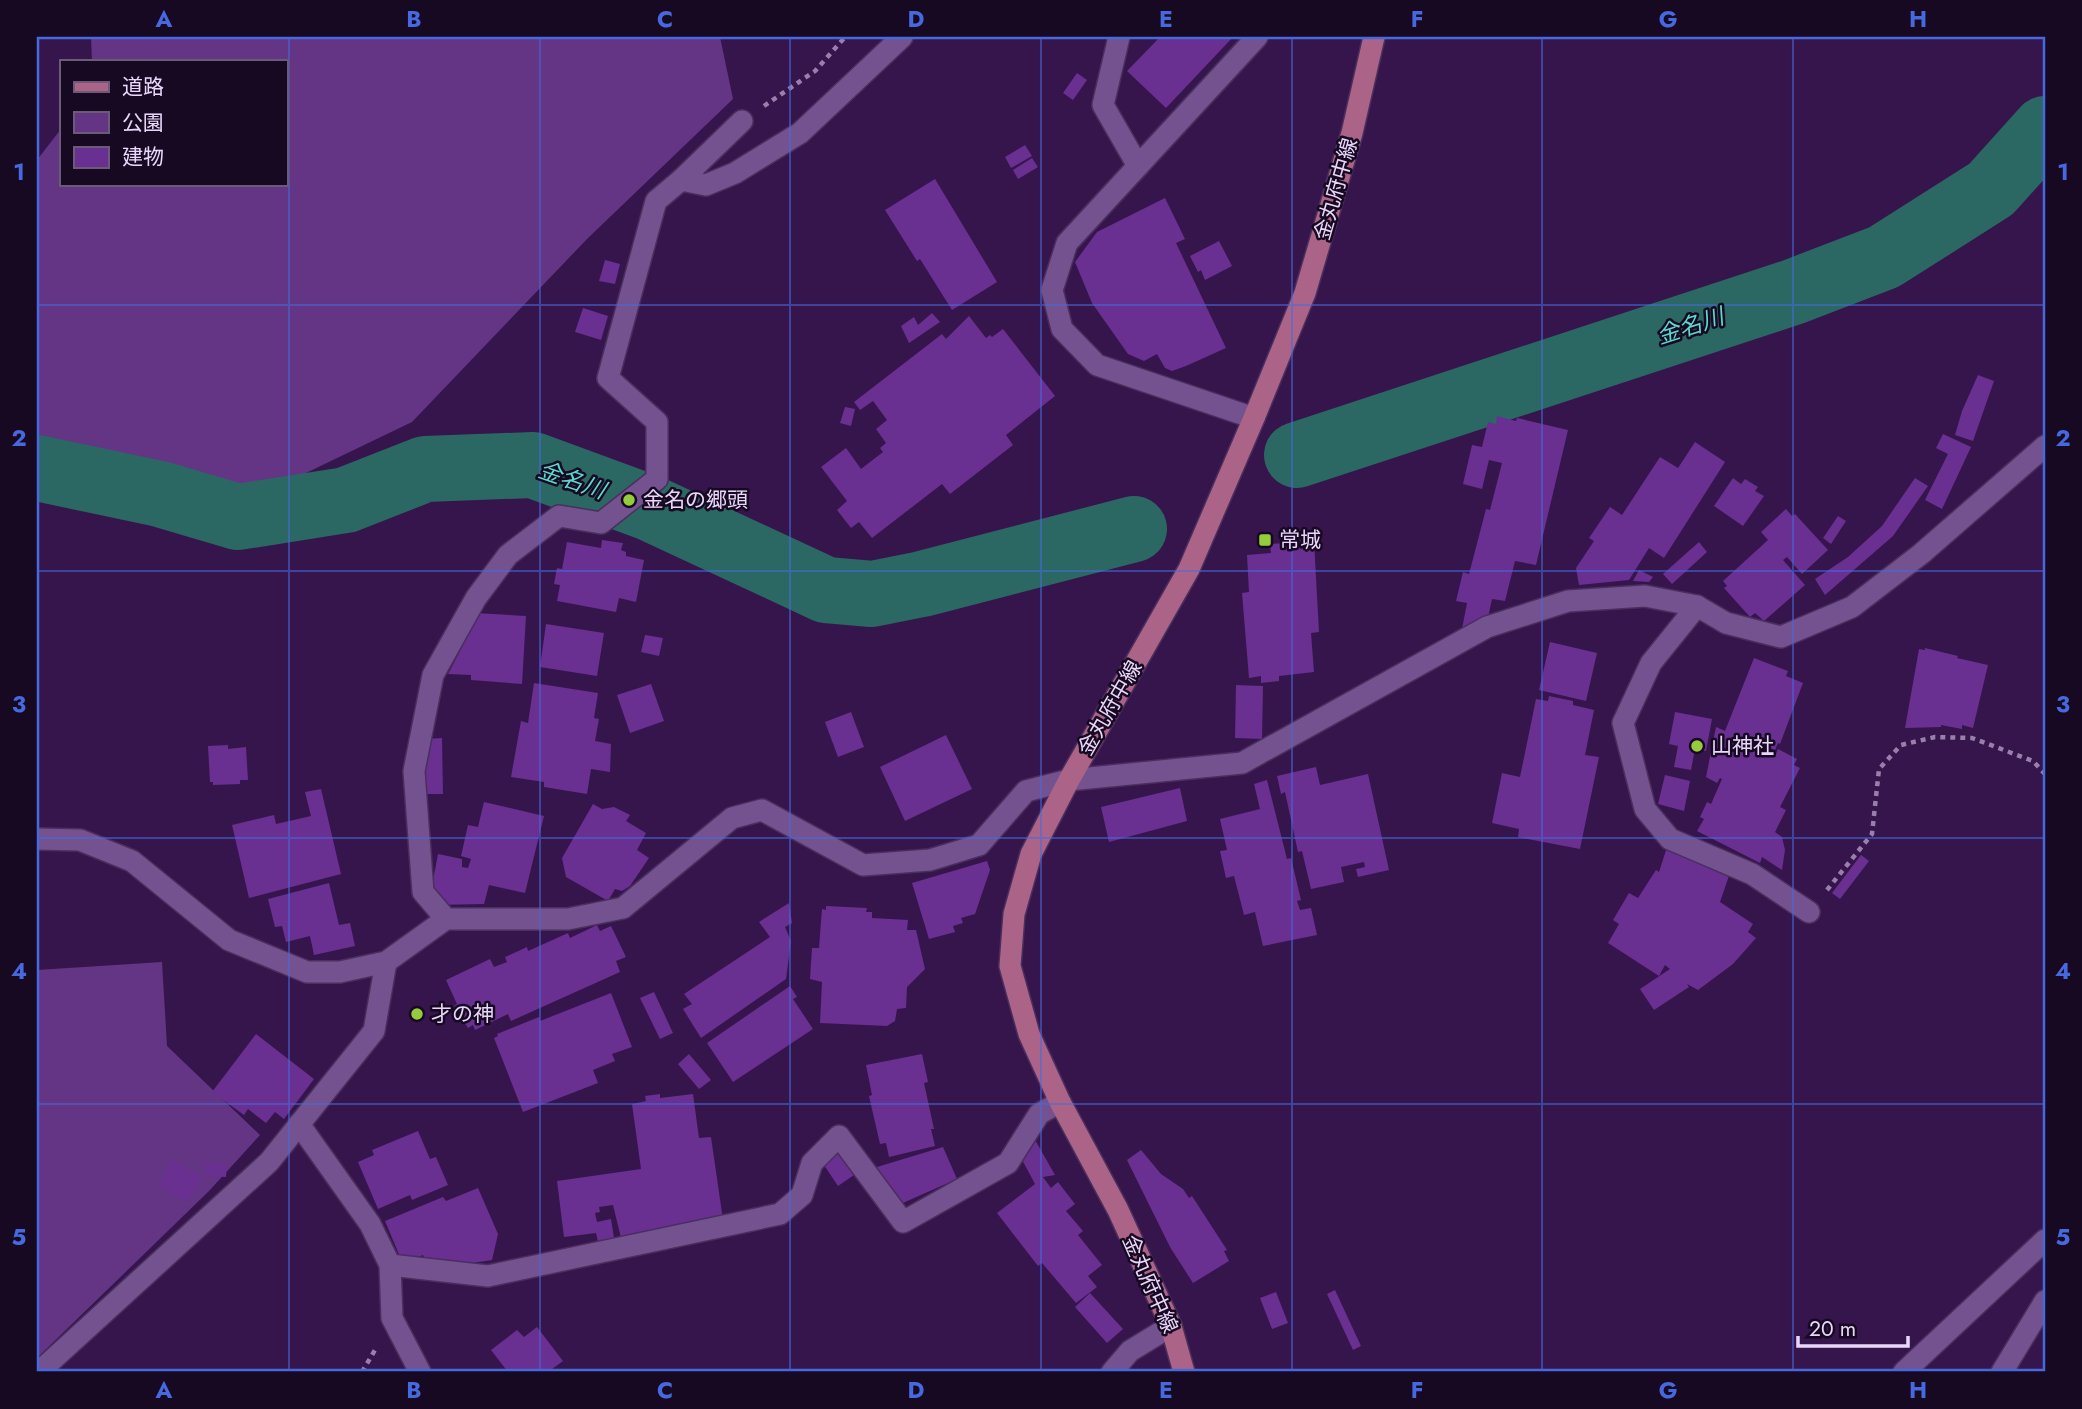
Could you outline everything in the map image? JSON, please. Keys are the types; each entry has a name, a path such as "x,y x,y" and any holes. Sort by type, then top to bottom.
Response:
{"main road":[{"name":"金丸府中線","path":"1184,1372 1171,1326 1118,1210 1059,1102 1029,1034 1010,966 1014,914 1031,854 1069,780 1189,569 1254,418 1305,293 1352,133 1374,37"}],"street":[{"path":"681,180 706,185 735,173 800,133 902,37"},
{"path":"1119,37 1103,105 1138,166"},
{"path":"1254,418 1097,365 1062,329 1052,290 1068,243 1257,37"},
{"path":"446,919 423,892 414,771 433,675 476,598 508,555 559,516 601,523 657,479 657,422 608,378 656,201 742,121"},
{"path":"37,839 80,840 132,861 229,940 307,972 340,972 386,962 446,919 568,919 623,908 732,818 762,810 863,865 930,860 979,845 1026,791 1069,780 1242,763 1487,627 1568,601 1645,596 1697,606 1726,623 1781,637 1852,607 1921,554 2045,446"},
{"path":"1697,606 1651,663 1623,723 1645,809 1670,839 1752,874 1809,912"},
{"path":"39,1372 269,1162 374,1031 386,962"},
{"path":"390,1265 488,1276 780,1214 802,1195 812,1163 839,1136 903,1222 1008,1163 1039,1114 1059,1102"},
{"path":"299,1124 370,1224 390,1265 392,1318 420,1372"},
{"path":"1904,1372 2045,1240"},
{"path":"2002,1372 2045,1301"},
{"path":"1112,1372 1130,1351 1171,1326"}],"path":[{"path":"742,121 814,71 845,37"},
{"path":"1809,912 1872,834 1880,769 1901,745 1935,737 1972,738 2034,761 2045,774"}],"green space":[{"path":"91,37 720,37 733,99 587,239 412,422 235,507 37,457 37,160 60,130 60,186 287,186 287,60 92,60"},
{"path":"162,962 167,1046 260,1135 209,1191 37,1358 37,970"}],"building":[{"path":"1160,37 1233,37 1166,108 1127,71"},
{"path":"1077,73 1087,80 1073,100 1063,93"},
{"path":"1025,145 1032,156 1011,168 1005,157"},
{"path":"1032,158 1038,167 1018,179 1013,170"},
{"path":"935,179 997,282 952,310 885,210"},
{"path":"1165,198 1185,239 1176,243 1226,348 1172,371 1165,368 1157,354 1144,361 1128,354 1092,303 1075,262 1097,232"},
{"path":"1219,241 1232,266 1205,280 1190,256"},
{"path":"605,260 620,264 615,284 599,281"},
{"path":"583,308 608,316 601,340 575,332"},
{"path":"932,313 940,322 909,343 901,326 914,317 918,325"},
{"path":"969,316 986,338 1003,329 1055,396 1006,435 1013,445 950,494 942,484 872,538 859,522 851,528 837,510 847,501 821,467 846,448 861,469 883,452 880,448 886,443 876,429 887,420 873,401 860,410 854,402 942,334 946,339"},
{"path":"1978,375 1994,381 1973,441 1955,435"},
{"path":"845,407 855,409 851,426 840,423"},
{"path":"1497,416 1568,430 1536,565 1515,561 1505,601 1492,599 1488,618 1471,628 1462,629 1467,603 1456,601 1463,572 1469,574 1486,509 1490,510 1502,463 1489,460 1482,489 1463,484 1472,445 1482,447 1488,422 1496,424"},
{"path":"1943,434 1971,447 1942,509 1925,500 1948,454 1936,448"},
{"path":"1695,442 1725,462 1664,558 1649,548 1629,580 1579,585 1576,568 1594,541 1589,538 1610,507 1622,515 1660,457 1678,468"},
{"path":"1733,478 1741,484 1745,479 1758,487 1755,491 1764,496 1743,526 1714,506"},
{"path":"1915,478 1928,486 1893,536 1825,595 1815,579 1848,557 1882,526"},
{"path":"1786,509 1792,516 1795,514 1828,550 1802,574 1787,557 1783,560 1805,585 1764,621 1755,613 1750,617 1724,588 1727,586 1723,581 1768,540 1761,532"},
{"path":"1838,516 1846,521 1831,544 1823,538"},
{"path":"602,540 623,543 621,550 626,552 626,556 644,560 636,602 619,598 616,612 557,601 560,585 554,584 557,568 562,569 567,542 601,548"},
{"path":"1314,541 1319,632 1311,633 1314,672 1279,676 1279,681 1261,683 1261,676 1249,678 1242,593 1249,592 1247,555 1271,553 1270,544"},
{"path":"1699,542 1707,552 1672,584 1663,574"},
{"path":"1639,570 1653,577 1649,582 1633,581"},
{"path":"475,613 526,616 522,684 471,680 471,675 448,674 474,624"},
{"path":"546,624 604,633 597,676 540,667"},
{"path":"645,635 663,638 659,656 641,652"},
{"path":"1550,642 1597,653 1586,701 1539,690"},
{"path":"1925,648 1988,665 1973,728 1941,725 1905,728 1919,649"},
{"path":"1754,658 1788,671 1786,676 1803,683 1780,744 1778,743 1775,750 1754,742 1753,744 1776,754 1778,749 1797,759 1794,765 1800,768 1780,807 1786,810 1775,832 1782,837 1785,850 1782,870 1762,857 1760,863 1697,831 1704,819 1700,817 1707,802 1711,804 1722,779 1717,783 1706,777 1716,727 1725,731"},
{"path":"534,683 598,693 594,718 599,719 595,741 611,744 610,772 591,769 587,794 544,787 544,782 511,777 521,721 528,723"},
{"path":"651,684 664,721 630,733 617,695"},
{"path":"1236,685 1263,686 1262,739 1235,738"},
{"path":"1549,696 1573,701 1573,705 1594,710 1585,755 1599,757 1580,849 1518,837 1519,829 1492,823 1502,773 1520,777 1536,699 1548,701"},
{"path":"851,712 864,747 838,757 825,722"},
{"path":"1675,712 1712,719 1706,751 1695,749 1691,770 1674,767 1678,746 1669,744"},
{"path":"946,735 972,789 905,821 880,767"},
{"path":"442,738 443,794 424,794 424,739"},
{"path":"228,745 228,749 246,747 248,780 240,780 240,784 213,785 213,782 210,782 208,746"},
{"path":"1316,767 1320,785 1368,774 1389,870 1358,877 1356,869 1365,867 1364,862 1341,867 1344,882 1311,889 1302,851 1298,852 1285,792 1281,794 1277,776"},
{"path":"1665,775 1690,781 1684,811 1658,804"},
{"path":"1267,780 1287,859 1291,858 1301,900 1297,901 1300,910 1311,908 1317,935 1263,946 1255,912 1244,915 1234,876 1226,878 1220,851 1227,850 1220,819 1260,809 1254,784"},
{"path":"1180,788 1187,821 1109,842 1101,807"},
{"path":"321,789 341,874 249,898 232,825 274,815 276,824 311,816 305,792"},
{"path":"484,802 544,816 525,893 489,885 484,904 434,905 430,896 438,854 462,859 462,867 468,868 471,859 461,856 468,825 478,827"},
{"path":"593,804 602,809 614,807 630,815 626,821 646,833 637,850 649,858 630,886 622,891 615,889 608,901 566,877 562,858"},
{"path":"1667,847 1732,867 1720,902 1753,924 1748,932 1756,938 1733,964 1698,990 1687,984 1689,987 1654,1010 1640,989 1670,969 1665,965 1659,976 1608,943 1619,924 1613,920 1629,893 1638,898 1656,870 1659,872"},
{"path":"1861,855 1869,861 1840,899 1832,893"},
{"path":"987,861 990,870 975,914 961,918 963,923 953,926 955,932 929,939 912,883"},
{"path":"329,883 339,925 350,923 355,946 314,955 310,936 286,942 282,926 275,927 268,899"},
{"path":"789,903 792,923 785,927 791,941 786,979 701,1038 683,1009 692,1004 684,994 770,937 759,922"},
{"path":"826,906 867,908 866,912 872,912 872,918 908,920 907,930 916,930 925,969 907,987 906,1008 897,1009 895,1021 887,1026 820,1023 822,982 810,979 812,948 819,948 822,909 826,910"},
{"path":"597,925 600,931 611,926 626,957 616,961 620,972 511,1021 508,1014 475,1030 473,1025 468,1028 454,1006 457,1004 446,980 490,959 494,967 507,962 505,957 527,947 528,951 568,933 570,938"},
{"path":"790,986 797,997 793,999 813,1029 733,1082 707,1043"},
{"path":"654,992 673,1033 660,1039 640,998"},
{"path":"611,993 632,1047 612,1054 615,1061 593,1070 598,1083 523,1112 494,1038 497,1034 539,1017 540,1021"},
{"path":"256,1034 314,1079 284,1119 275,1112 266,1123 248,1109 244,1115 212,1092"},
{"path":"689,1054 711,1080 699,1089 678,1064"},
{"path":"922,1054 935,1146 889,1157 886,1143 880,1144 869,1096 872,1095 866,1065"},
{"path":"660,1094 660,1098 693,1094 699,1138 711,1137 723,1220 623,1246 613,1205 599,1207 600,1212 595,1213 597,1222 611,1219 614,1238 598,1242 596,1233 564,1237 557,1181 641,1169 632,1104 646,1101 645,1096"},
{"path":"418,1131 430,1159 436,1157 448,1185 412,1200 410,1195 378,1209 358,1162 374,1155 372,1150"},
{"path":"1034,1138 1055,1175 1043,1177 1051,1188 1058,1182 1075,1204 1066,1211 1083,1231 1078,1235 1102,1265 1088,1276 1097,1287 1076,1303 1042,1263 1038,1266 997,1213 1035,1184 1019,1154"},
{"path":"943,1147 957,1179 896,1206 875,1172 877,1167"},
{"path":"1141,1150 1161,1174 1183,1189 1189,1198 1192,1196 1227,1250 1224,1251 1229,1261 1193,1283 1170,1247 1127,1160"},
{"path":"838,1151 854,1175 838,1186 822,1162"},
{"path":"172,1160 202,1177 188,1202 158,1186"},
{"path":"205,1163 227,1164 226,1177 205,1176"},
{"path":"478,1188 498,1234 492,1260 473,1263 474,1270 428,1266 423,1255 403,1264 385,1221 443,1197 446,1201"},
{"path":"1335,1290 1361,1346 1353,1350 1327,1294"},
{"path":"1276,1292 1288,1323 1272,1329 1260,1298"},
{"path":"1090,1293 1123,1329 1107,1343 1075,1307"},
{"path":"537,1327 563,1361 548,1372 508,1372 491,1350 517,1330 524,1337"}],"waterway":[{"name":"金名川","path":"1297,455 1793,292 1884,257 1991,189 2045,129"},
{"name":"金名川","path":"37,468 160,494 238,517 346,500 425,469 533,465 650,508 826,590 872,594 922,584 1134,529"}],"place":[{"name":"金名の郷頭","path":"629,500"},
{"name":"常城","path":"1265,540"},
{"name":"山神社","path":"1697,746"},
{"name":"才の神","path":"417,1014"}]}
